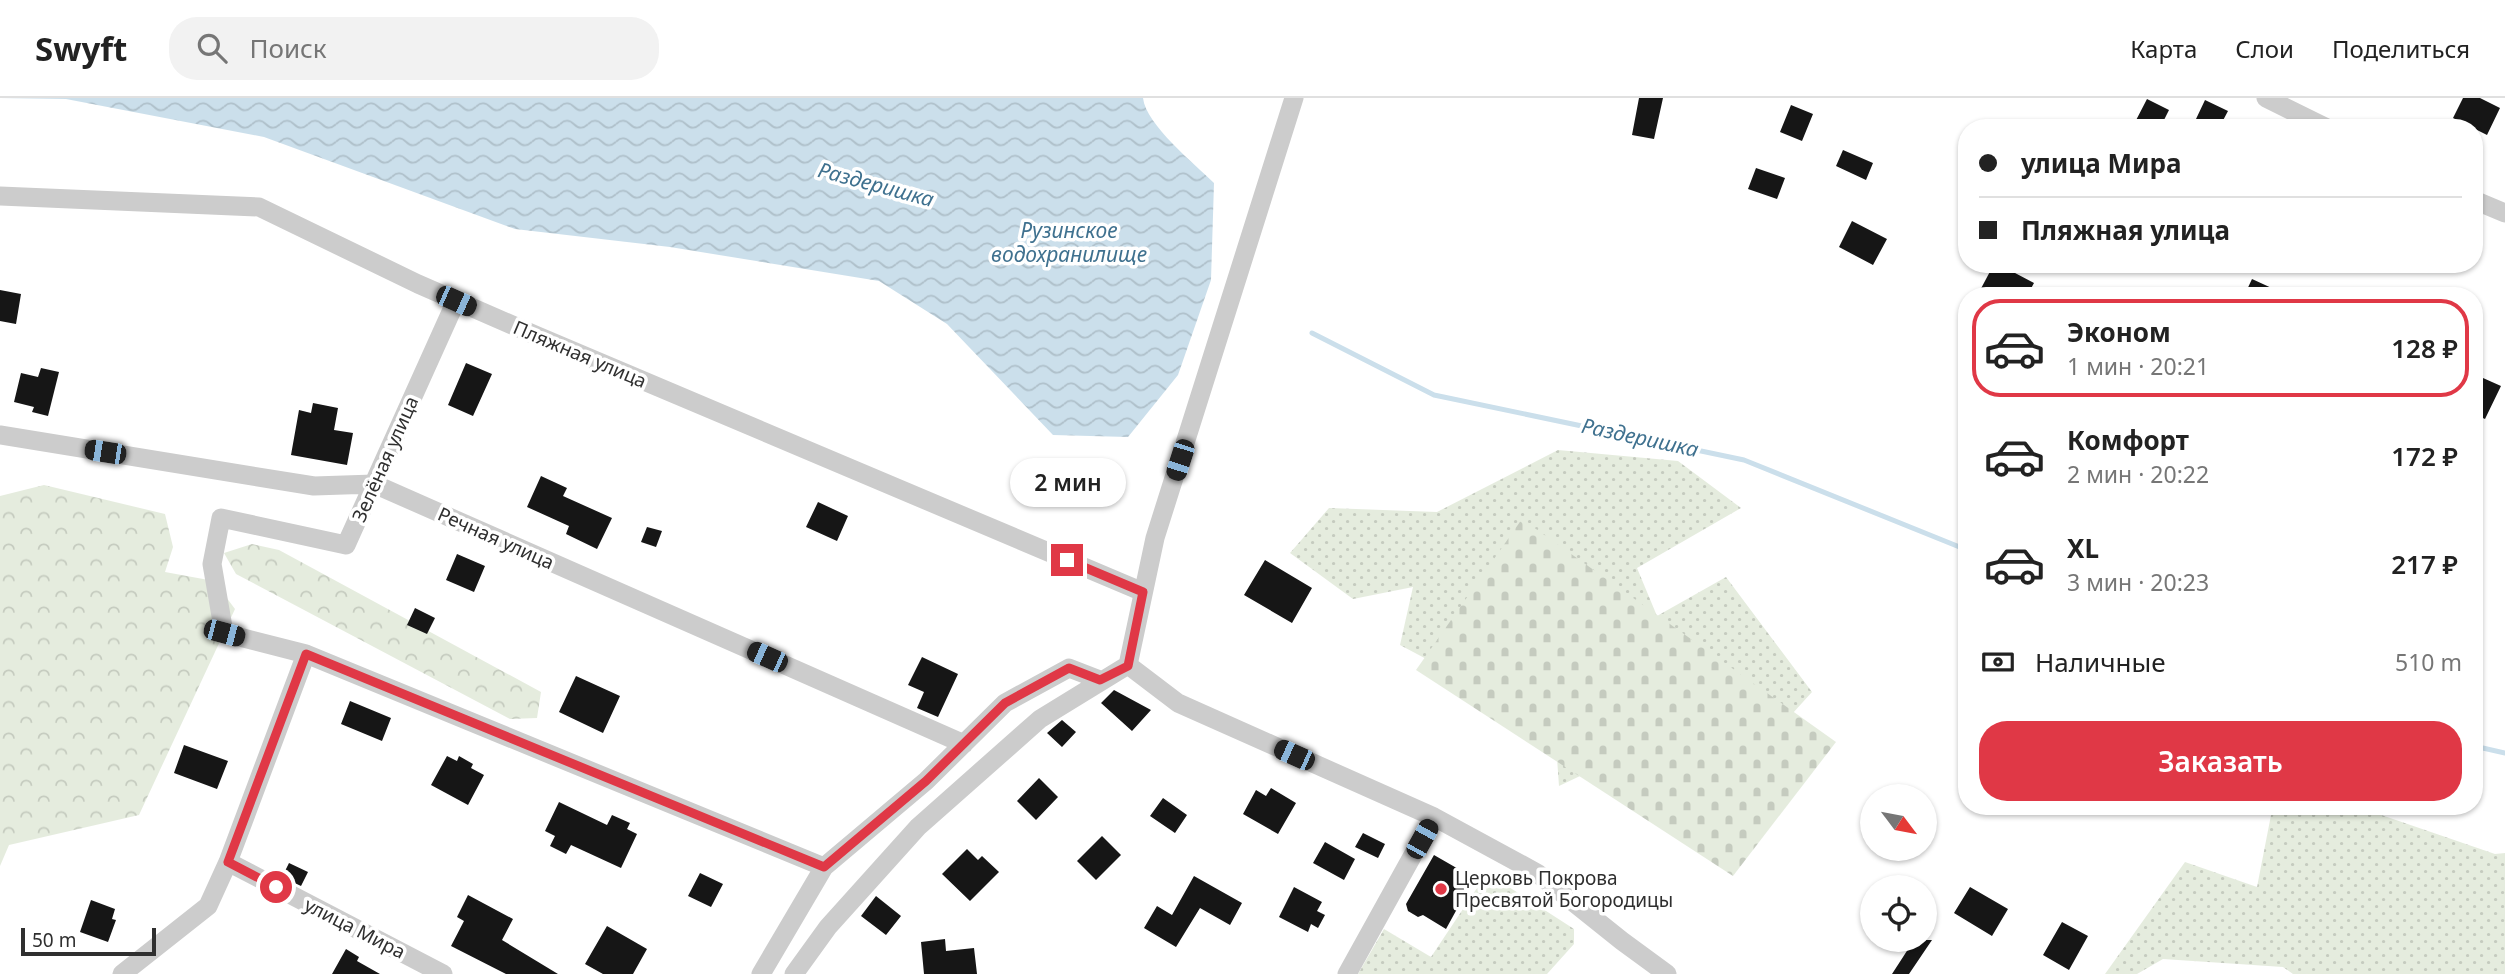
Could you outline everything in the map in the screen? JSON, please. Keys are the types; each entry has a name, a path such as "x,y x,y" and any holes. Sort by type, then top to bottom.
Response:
{"street":[{"path":"1128,666 1155,538 1294,98"},
{"path":"2266,98 2309,119"},
{"name":"Пляжная улица","path":"0,196 259,207 456,301 1143,592"},
{"path":"2483,204 2505,213"},
{"name":"Зелёная улица","path":"306,654 224,633 212,564 221,517 346,545 456,301"},
{"name":"Речная улица","path":"0,435 314,486 374,484 964,744"},
{"path":"122,974 208,906 228,862 306,654 824,867"},
{"path":"794,974 828,927 918,827 1040,719 1100,680 1128,666"},
{"path":"1128,666 1178,703 1434,817 1537,873 1667,974"},
{"path":"761,974 824,867 926,781 1005,703 1069,668 1100,680"},
{"path":"1347,974 1434,817"},
{"name":"улица Мира","path":"228,862 443,974"}],"green space":[{"path":"1558,450 1678,461 1741,508 1637,568 1657,616 1726,577 1812,692 1684,833 1616,759 1559,786 1550,661 1481,688 1400,645 1413,587 1353,599 1290,553 1329,508 1437,512"},
{"path":"44,485 165,514 173,547 165,572 214,581 235,609 139,815 9,845 0,866 0,496"},
{"path":"1522,519 1836,742 1733,876 1416,670"},
{"path":"252,544 279,550 541,692 537,718 510,719 236,574 224,553"},
{"path":"2271,815 2381,815 2495,854 2505,853 2505,974 2293,974 2283,967 2163,959 2137,974 2105,974 2185,862 2257,887"},
{"path":"1487,873 1574,929 1574,944 1547,974 1358,974 1384,929 1431,957"}],"water":[{"name":"Рузинское водохранилище","path":"0,98 1143,98 1146,109 1162,132 1214,183 1211,280 1178,375 1128,437 1053,435 947,324 879,281 670,247 515,229 264,137 66,99"}],"building":[{"path":"1639,98 1663,98 1654,139 1632,135"},
{"path":"2463,98 2480,98 2500,108 2487,135 2483,133 2483,119 2453,118"},
{"path":"2147,99 2169,110 2164,119 2137,119"},
{"path":"2205,100 2228,111 2224,119 2196,119"},
{"path":"1791,105 1813,114 1802,141 1780,132"},
{"path":"1843,150 1873,163 1866,180 1836,166"},
{"path":"1756,168 1785,178 1777,199 1748,189"},
{"path":"1852,221 1887,239 1873,265 1839,247"},
{"path":"1989,273 2015,273 2034,283 2032,287 1982,287"},
{"path":"2252,279 2269,287 2248,287"},
{"path":"0,290 21,294 16,324 0,321"},
{"path":"466,363 492,374 473,416 448,405"},
{"path":"41,368 59,372 48,416 32,412 34,407 14,402 21,373 38,377"},
{"path":"2483,378 2501,386 2485,419 2483,418"},
{"path":"313,403 338,408 334,430 353,433 347,465 291,455 299,410 311,413"},
{"path":"541,476 567,488 563,496 612,518 597,549 566,534 569,526 527,507"},
{"path":"818,502 848,516 837,541 806,527"},
{"path":"647,527 662,531 656,547 641,542"},
{"path":"457,554 485,566 474,592 446,580"},
{"path":"1265,560 1312,588 1292,623 1244,595"},
{"path":"415,608 435,618 427,634 407,625"},
{"path":"922,657 958,674 938,717 917,708 924,692 908,685"},
{"path":"576,676 620,696 603,733 559,712"},
{"path":"1114,690 1151,710 1132,731 1101,703"},
{"path":"350,701 391,718 382,741 341,724"},
{"path":"1062,720 1076,732 1062,747 1047,733"},
{"path":"184,745 228,761 217,789 174,773"},
{"path":"447,756 457,761 459,756 473,764 471,768 484,775 468,805 431,785"},
{"path":"1039,778 1058,797 1036,820 1017,801"},
{"path":"1271,788 1296,803 1278,834 1243,814 1256,790 1266,796"},
{"path":"1163,798 1187,815 1175,833 1150,816"},
{"path":"559,802 607,825 612,815 630,823 627,829 637,834 621,868 571,845 566,854 550,846 555,836 545,831"},
{"path":"1363,833 1385,844 1378,858 1355,847"},
{"path":"1102,836 1121,855 1096,880 1077,861"},
{"path":"1325,842 1355,859 1344,880 1313,863"},
{"path":"967,849 978,860 982,856 999,872 970,901 942,874"},
{"name":"Церковь Покрова Пресвятой Богородицы","path":"1434,855 1474,878 1446,929 1423,915 1418,917 1408,911 1406,904"},
{"path":"289,863 308,872 301,886 282,877"},
{"path":"700,873 723,884 711,907 688,896"},
{"path":"1194,876 1242,903 1230,925 1200,908 1176,947 1144,928 1157,906 1172,915"},
{"path":"1294,887 1322,902 1317,911 1325,915 1318,928 1311,924 1308,932 1279,917"},
{"path":"1970,887 2008,909 1992,936 1954,913"},
{"path":"468,895 513,919 502,940 558,974 506,974 451,946 464,921 457,917"},
{"path":"876,896 901,916 886,935 861,916"},
{"path":"91,900 115,909 112,919 116,920 108,942 80,932"},
{"path":"2062,922 2088,936 2069,970 2043,955"},
{"path":"607,926 647,949 633,974 603,974 585,964"},
{"path":"945,939 946,951 974,948 977,974 924,974 921,942"},
{"path":"346,949 359,957 357,961 380,974 332,974"},
{"path":"1906,952 1924,952 1909,974 1892,974"}],"waterway":[{"name":"Раздеришка","path":"1312,333 1434,395 1744,460 1958,546"},
{"name":"Раздеришка","path":"2483,748 2505,753"}],"place":[{"name":"Церковь Покрова Пресвятой Богородицы","path":"1441,889"}],"route":[{"path":"276,887 228,862 306,654 824,867 926,781 1005,703 1069,668 1100,680 1128,666 1143,592 1067,560"}]}
